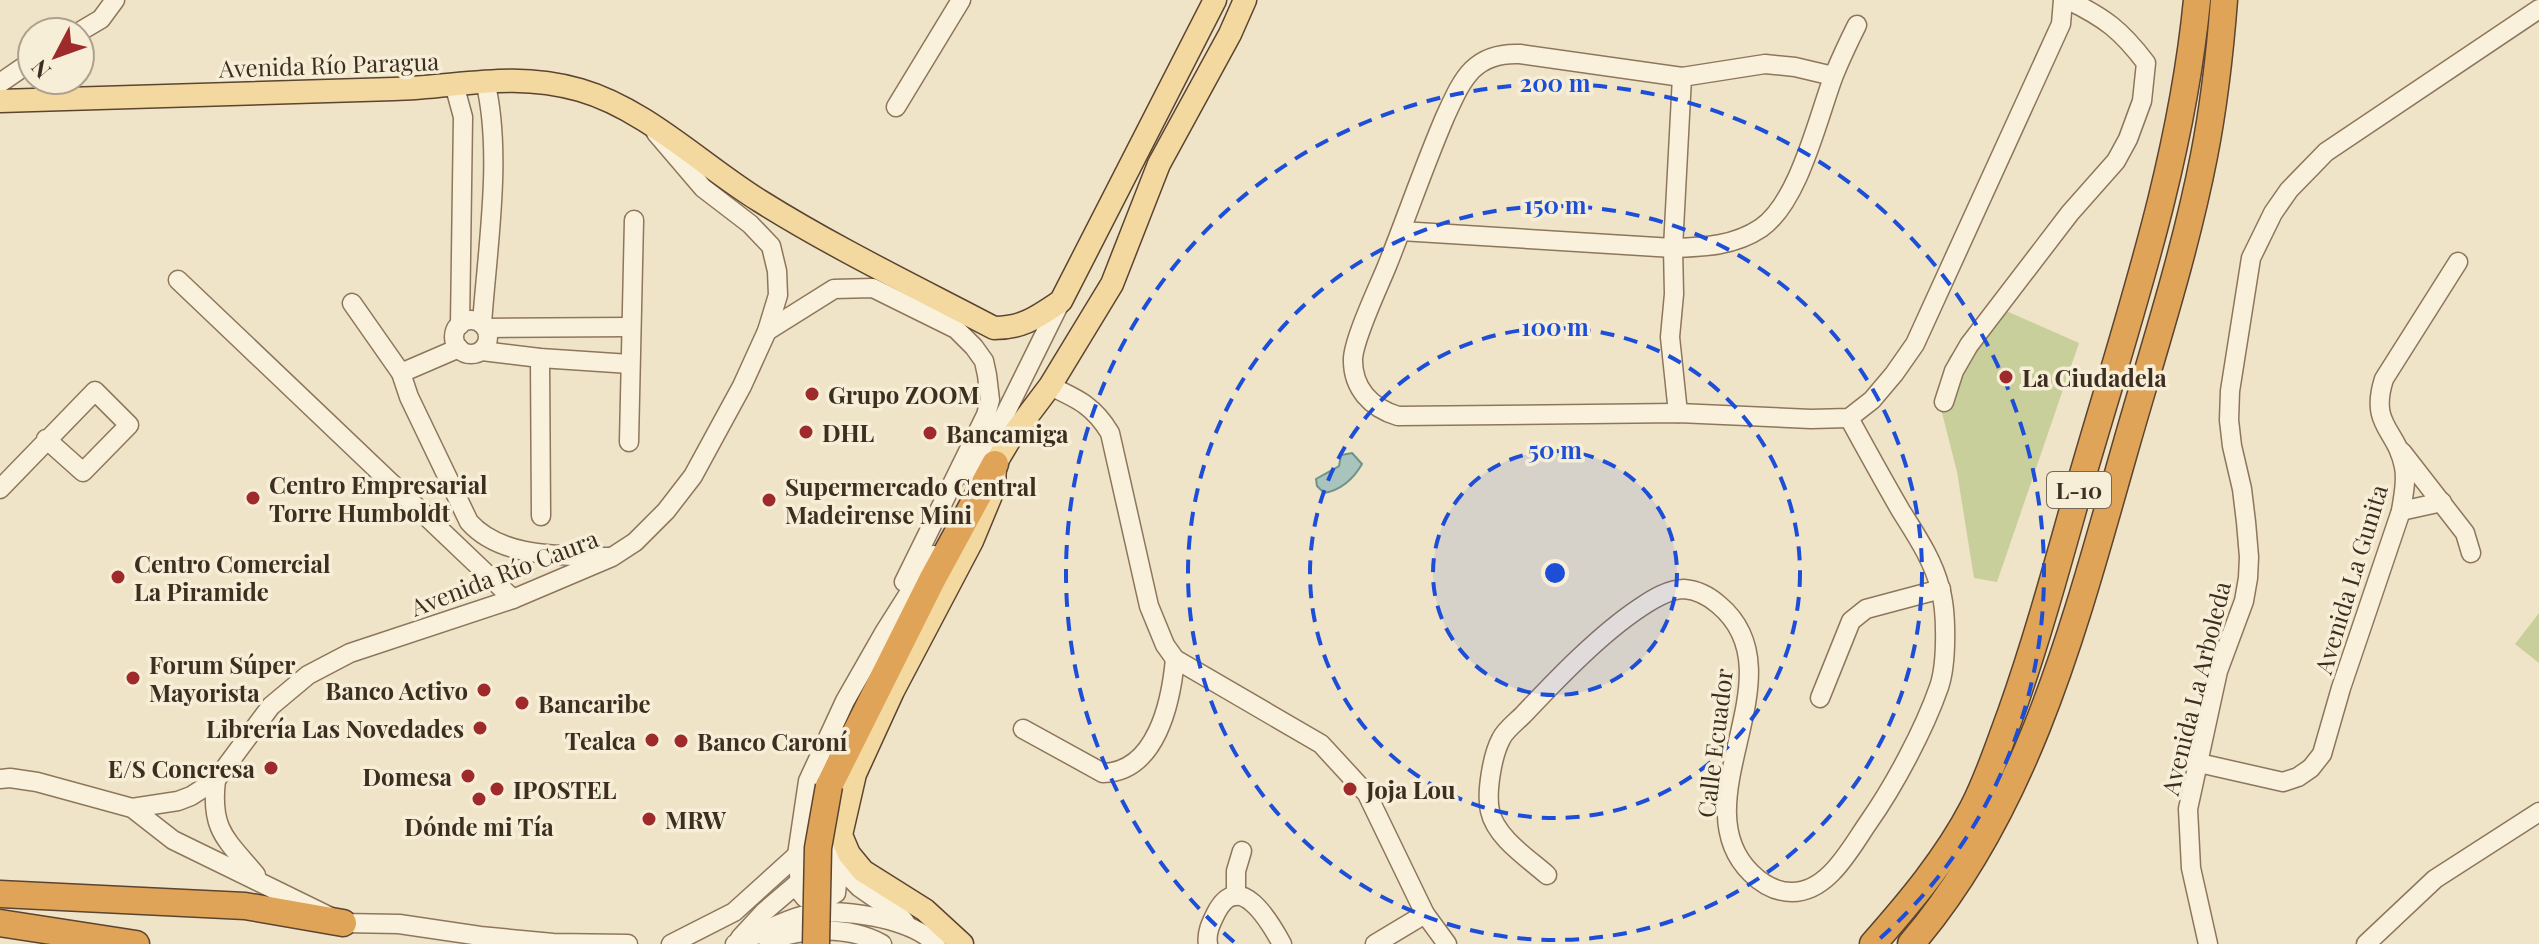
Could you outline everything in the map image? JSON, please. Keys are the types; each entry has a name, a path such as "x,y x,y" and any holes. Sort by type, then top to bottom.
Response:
{"highway":[{"name":"L-10","path":"1873,944 1921,886 1971,812 1989,775 2029,660 2149,254 2175,148 2197,0"},
{"name":"L-10","path":"1911,944 1951,892 2003,805 2036,729 2064,650 2180,256 2204,156 2224,0"},
{"path":"816,944 818,848 932,580 995,464"},
{"path":"0,894 245,906 347,922"},
{"path":"0,923 136,944"}],"main road":[{"path":"995,464 1050,386 1112,284 1159,164 1230,34 1245,0"},
{"path":"1061,301 1209,3"},
{"name":"Avenida Río Paragua","path":"0,101 412,89 485,81 531,81 579,90 612,103 651,126 760,201 994,328 1014,328 1061,301"},
{"path":"839,793 841,835 849,854 863,871 925,910 962,944"}],"street":[{"path":"96,22 115,0"},
{"path":"896,107 961,0"},
{"path":"1833,76 1765,64 1682,77 1520,54 1501,53 1483,59 1469,72 1454,97 1418,180 1353,357 1358,385 1371,403 1398,416 1678,413 1849,418 1872,400 1915,344 2061,24 2066,0 2098,15 2126,36 2146,63 2142,101 2116,161 2070,213 1969,345 1954,371 1944,402"},
{"name":"Avenida La Arboleda","path":"2208,944 2191,868 2188,809 2218,671 2244,601 2248,578 2249,557 2242,489 2232,446 2230,391 2251,258 2261,235 2289,190 2326,152 2539,9"},
{"path":"1401,231 1673,248 1713,246 1742,239 1778,212 1790,192 1825,106 1833,76 1857,25"},
{"path":"1678,413 1670,337 1682,77"},
{"path":"482,351 488,336 484,326 492,107 485,81"},
{"path":"454,84 463,117 460,325 455,341 459,348 474,354 482,351 630,364"},
{"name":"Avenida Río Paragua","path":"651,126 703,188 750,224 771,246 777,271 778,295 767,331"},
{"path":"462,188 491,185"},
{"path":"629,442 634,220"},
{"name":"Avenida La Gunita","path":"2199,763 2283,782 2311,768 2322,754 2345,674 2401,511 2405,469 2398,447 2385,431 2381,419 2380,392 2384,379 2458,262"},
{"path":"178,280 513,599"},
{"path":"767,331 834,289 873,288 956,329 984,361 990,400 986,415 889,613 885,631"},
{"path":"839,793 835,832 839,867 836,893 822,902 805,898 801,893 797,855 808,781 845,701 936,550 1061,301"},
{"path":"352,303 401,373 409,397 469,522 480,534 491,542 544,554 612,557"},
{"path":"460,325 467,321 484,326 630,327"},
{"path":"570,360 573,327"},
{"name":"Avenida Río Caura","path":"132,808 162,806 178,801 216,780 271,706 308,675 350,653 513,599 612,557 635,542 666,511 693,476 742,386 767,331"},
{"path":"401,373 459,348"},
{"path":"540,358 541,516"},
{"path":"1050,386 1080,400 1099,414 1110,433 1149,606 1165,645 1175,659 1321,744 1340,761 1367,794 1425,914 1447,944"},
{"path":"0,489 46,439 95,391 129,425 83,472 46,439"},
{"name":"Calle Ecuador","path":"1547,875 1504,836 1490,812 1489,779 1501,738 1552,684 1639,608 1662,594 1684,589 1709,596 1734,617 1746,647 1749,666 1747,690 1727,802 1729,840 1737,858 1761,883 1791,892 1808,890 1839,864 1876,811 1921,728 1940,684 1944,640 1941,589 1926,552 1849,418"},
{"path":"2398,447 2465,533 2471,553"},
{"path":"2401,511 2442,502"},
{"path":"1820,698 1851,621 1866,609 1941,589"},
{"path":"1023,729 1103,773 1127,768 1148,750 1155,735 1173,681 1175,659"},
{"path":"3,776 132,808 173,840 347,922 399,924 553,943 628,944"},
{"path":"216,780 216,822 222,834 263,883"},
{"path":"2366,944 2435,879 2539,812"},
{"path":"1236,896 1236,871 1242,851"},
{"path":"671,944 734,912 797,855"},
{"path":"839,867 859,887 898,914 912,930"},
{"path":"735,944 764,912 799,882"},
{"path":"1208,944 1206,937 1217,910 1224,901 1236,896 1258,906 1282,944"},
{"path":"735,944 796,918 841,912 883,919 912,930 936,944"},
{"path":"1375,944 1425,914"},
{"path":"760,944 783,936 829,931 851,933 882,944"}],"green space":[{"name":"La Ciudadela","path":"1995,306 2079,343 1997,582 1974,578 1957,472 1938,397 1949,357"},
{"path":"2539,613 2539,663 2515,644"}],"water":[{"path":"1352,453 1362,464 1359,469 1341,486 1324,493 1317,486 1316,479 1339,466 1341,455"}],"place":[{"name":"La Ciudadela","path":"2006,377"},
{"name":"Grupo ZOOM","path":"812,394"},
{"name":"DHL","path":"806,432"},
{"name":"Bancamiga","path":"930,433"},
{"name":"Centro Empresarial Torre Humboldt","path":"253,498"},
{"name":"Supermercado Central Madeirense Mini","path":"769,500"},
{"name":"Centro Comercial La Piramide","path":"118,577"},
{"name":"Forum Súper Mayorista","path":"133,678"},
{"name":"Banco Activo","path":"484,690"},
{"name":"Bancaribe","path":"522,703"},
{"name":"Librería Las Novedades","path":"480,728"},
{"name":"Tealca","path":"652,740"},
{"name":"Banco Caroní","path":"681,741"},
{"name":"E/S Concresa","path":"271,768"},
{"name":"Domesa","path":"468,776"},
{"name":"IPOSTEL","path":"497,789"},
{"name":"Joja Lou","path":"1350,789"},
{"name":"Dónde mi Tía","path":"479,799"},
{"name":"MRW","path":"649,819"}]}
